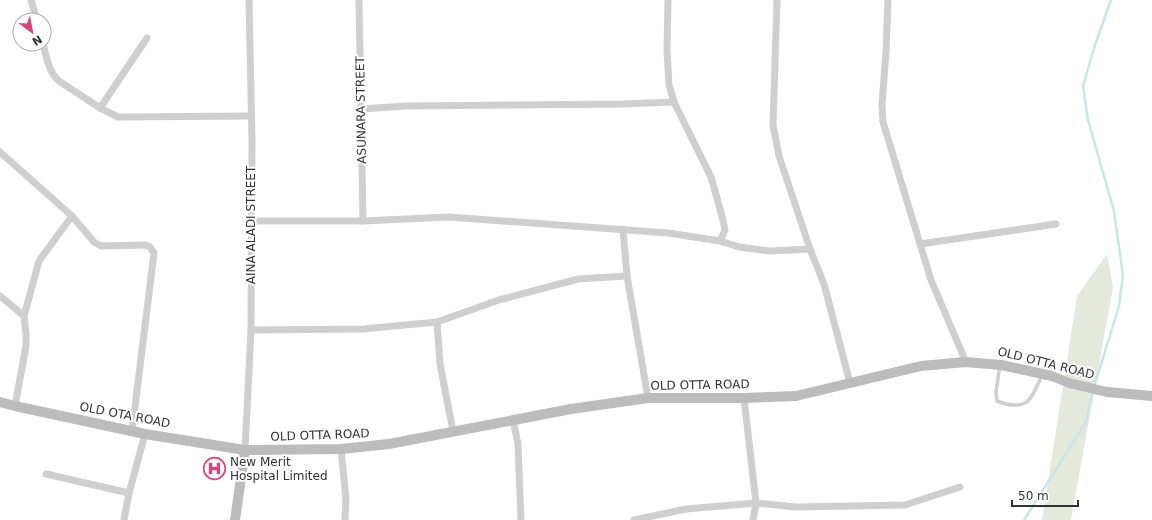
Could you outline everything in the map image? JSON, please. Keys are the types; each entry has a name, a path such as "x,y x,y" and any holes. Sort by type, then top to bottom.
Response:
{"street":[{"path":"31,0 35,12"},
{"name":"AINA ALADI STREET","path":"245,450 251,330 252,141 250,116 249,0"},
{"name":"ASUNARA STREET","path":"359,0 364,221"},
{"path":"668,0 667,50 669,85 674,102 711,177 725,230 720,241"},
{"path":"777,0 774,125 779,156 810,249 824,284 850,383"},
{"path":"888,0 882,104 883,122 931,280 966,362"},
{"path":"100,108 147,38"},
{"path":"45,52 49,68 58,81 100,108 118,117 250,116"},
{"path":"361,109 407,106 624,104 674,102"},
{"path":"0,152 72,216 94,242 101,246 145,245 150,247 154,253 132,431"},
{"path":"15,406 26,346 24,316 39,261 72,216"},
{"path":"251,221 364,221 449,217 668,233 770,250 810,249"},
{"path":"920,244 1056,224"},
{"path":"624,229 627,276 648,398"},
{"path":"251,330 363,329 437,322 500,300 578,279 627,276"},
{"path":"0,296 24,316"},
{"path":"437,322 440,364 453,431"},
{"name":"OLD OTTA ROAD","path":"245,450 341,449 389,444 571,409 648,398 744,398 796,396 921,366 966,362 1001,365 1043,374 1069,383 1107,392 1152,396"},
{"path":"744,398 756,503 753,520"},
{"name":"OLD OTA ROAD","path":"0,403 145,434 245,450"},
{"path":"513,420 518,444 521,520"},
{"path":"124,520 129,493 145,434"},
{"path":"341,449 346,499 346,520"},
{"path":"235,520 245,450"},
{"path":"46,474 129,493"},
{"path":"634,520 686,509 756,503 796,507 905,505 960,487"}],"lane":[{"path":"1001,365 996,392 997,401 1006,405 1021,405 1027,402 1032,397 1043,374"}],"shaded area":[{"path":"1107,254 1113,287 1071,520 1042,520 1077,296"}],"waterway":[{"path":"1094,387 1119,306 1123,275 1114,211 1088,120 1083,86 1095,45 1111,0"},
{"path":"1024,520 1086,422 1093,391"}],"place":[{"name":"New Merit Hospital Limited","path":"214,469"}]}
